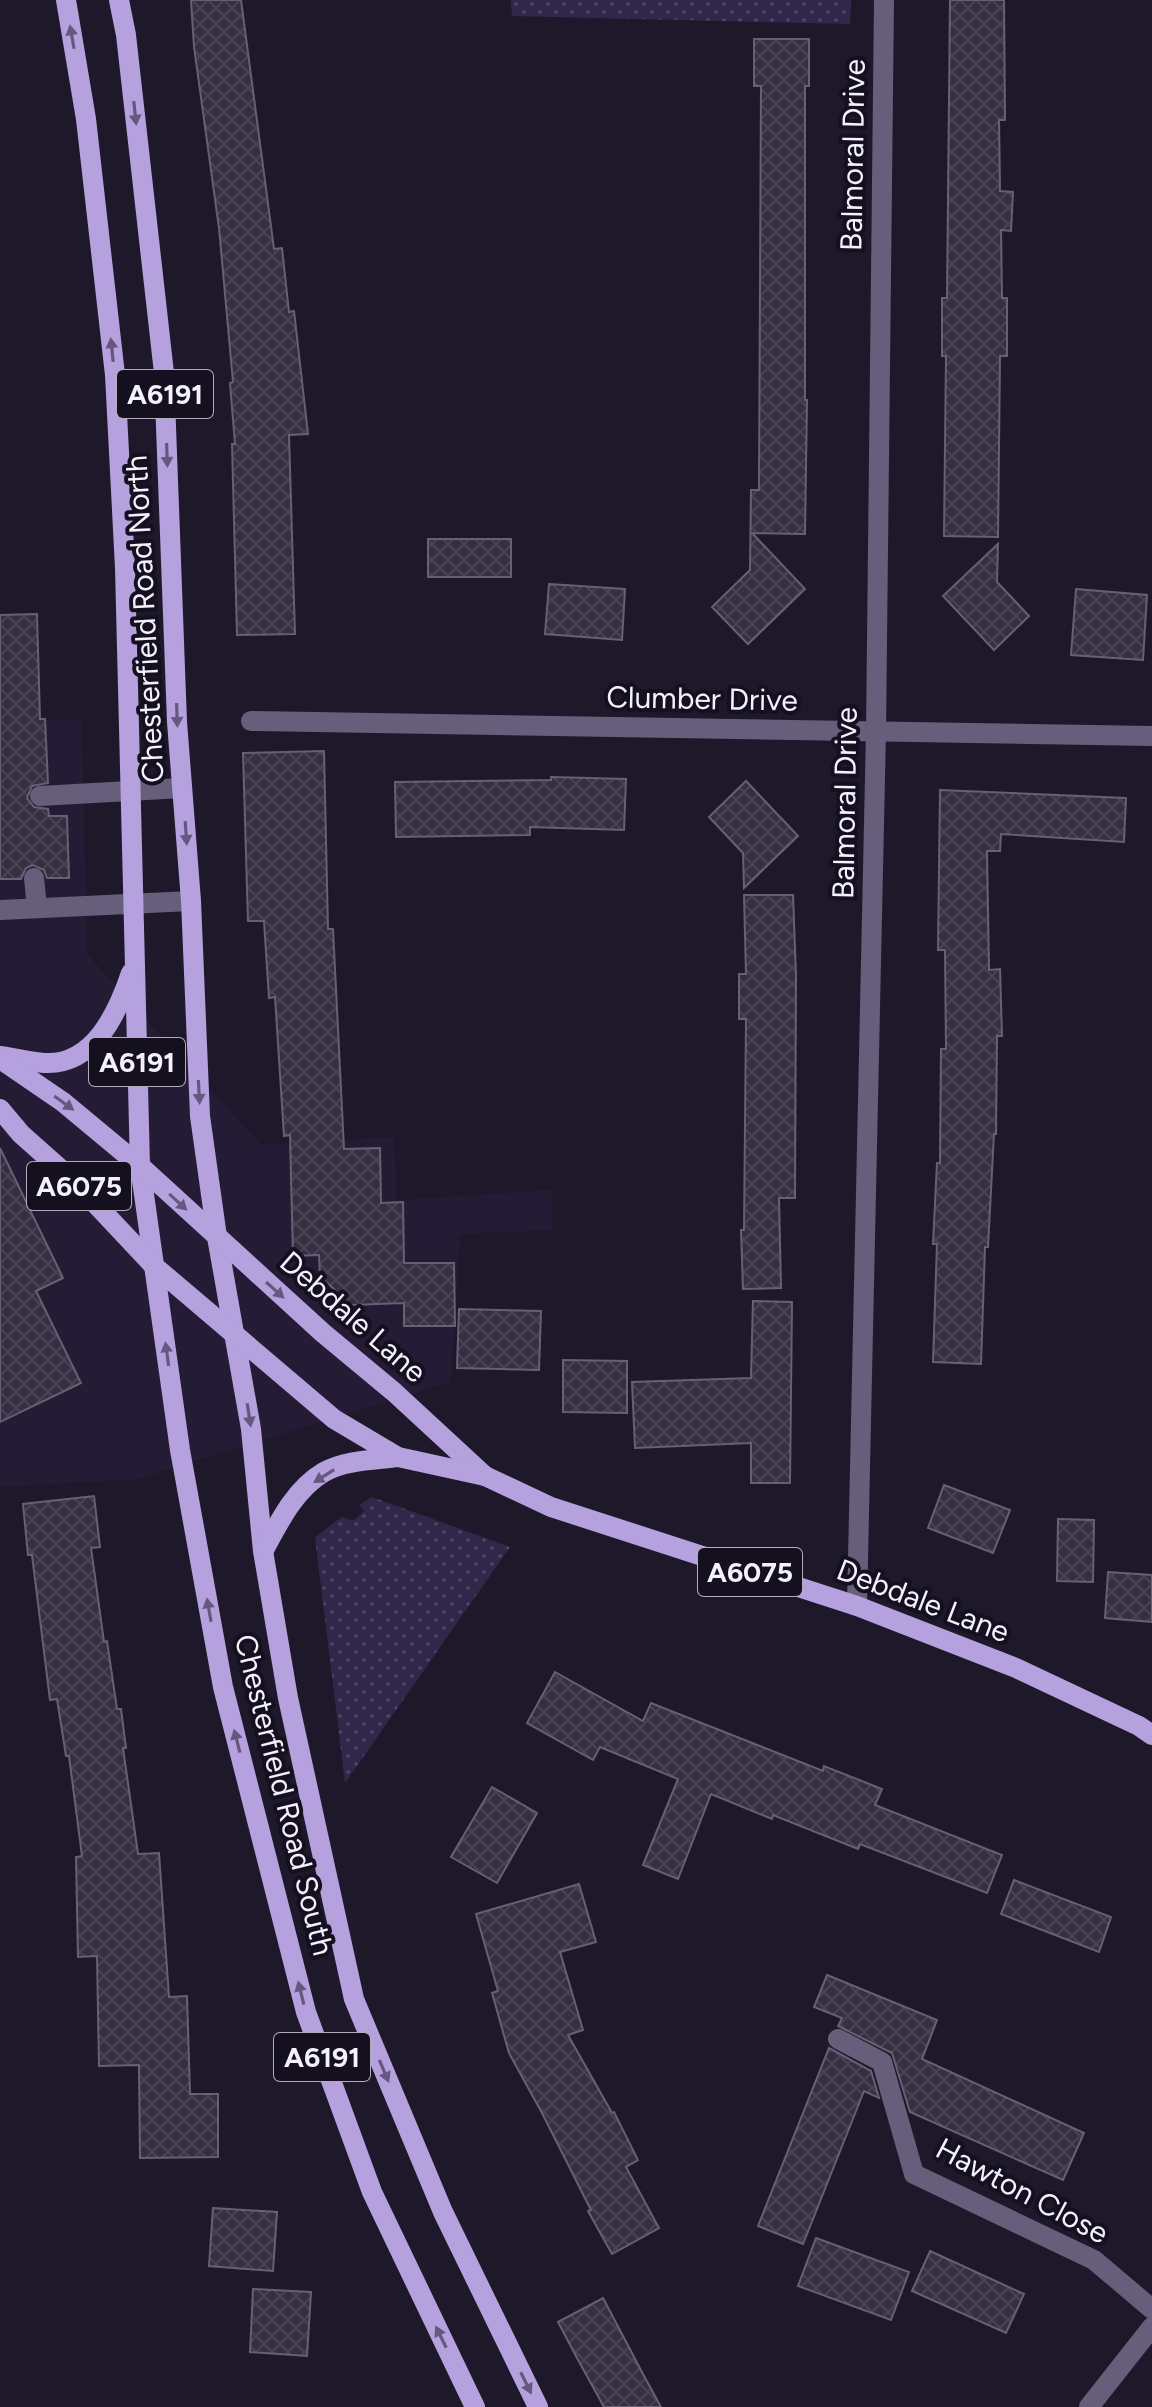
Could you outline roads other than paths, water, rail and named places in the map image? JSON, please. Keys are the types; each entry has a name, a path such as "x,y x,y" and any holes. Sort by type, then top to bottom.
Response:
{"main road":[{"name":"Chesterfield Road North","path":"66,0 86,119 115,375 125,568 140,1166"},
{"name":"Chesterfield Road North","path":"119,0 126,35 164,373 177,722 191,901 199,1101 217,1237"},
{"path":"0,1058 46,1063 65,1061 84,1050 101,1036 121,1003 136,958"},
{"name":"A6075","path":"0,1058 63,1102 140,1166 217,1237"},
{"name":"A6075","path":"0,1109 21,1134 75,1182 154,1266 237,1338"},
{"name":"Chesterfield Road South","path":"140,1166 180,1450 223,1687 306,2012 372,2192 475,2407"},
{"name":"Debdale Lane","path":"217,1237 485,1476"},
{"name":"Chesterfield Road South","path":"217,1237 237,1338 251,1429 263,1551 288,1698 354,1999 443,2212 538,2407"},
{"name":"Debdale Lane","path":"237,1338 334,1419 398,1457 485,1476 551,1507 857,1606 1016,1668 1152,1735"},
{"path":"263,1551 288,1505 324,1471 398,1457"}],"street":[{"name":"Balmoral Drive","path":"857,1606 876,732 884,0"},
{"name":"Clumber Drive","path":"251,721 1152,736"},
{"path":"40,796 182,788"},
{"path":"34,878 37,908"},
{"path":"0,910 191,901"},
{"name":"Hawton Close","path":"838,2039 882,2062 914,2174 1094,2260 1152,2309"},
{"path":"1089,2407 1152,2327"}]}
